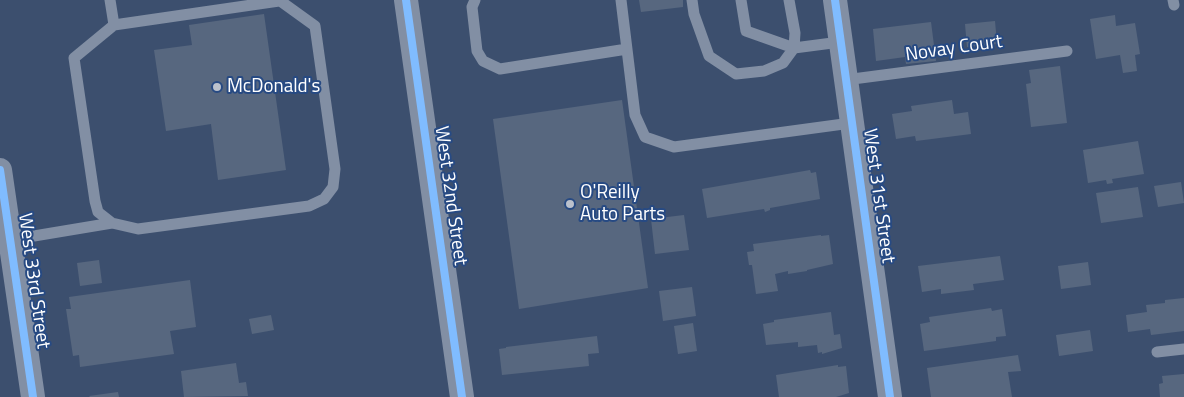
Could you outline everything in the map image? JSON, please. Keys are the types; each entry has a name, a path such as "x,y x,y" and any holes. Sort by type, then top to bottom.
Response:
{"street":[{"name":"West 32nd Street","path":"406,0 462,397"},
{"name":"West 31st Street","path":"835,0 890,397"},
{"name":"West 33rd Street","path":"0,170 33,397"}],"lane":[{"path":"110,0 114,25"},
{"path":"10,240 112,223 138,229 316,204 333,187 335,169 315,26 279,0 114,25 74,58 94,201 98,212 112,223"},
{"path":"475,0 472,7 477,51 483,61 500,68 627,49"},
{"path":"621,0 635,115 645,137 674,147 851,124"},
{"path":"692,0 694,14 708,56 736,74 764,71 783,63 794,48 795,33 789,0"},
{"path":"741,0 746,31 794,48 840,42"},
{"name":"Novay Court","path":"845,80 1068,51"},
{"path":"1157,352 1184,349"}],"building":[{"path":"639,0 683,0 683,7 641,12"},
{"name":"McDonald's","path":"264,14 286,170 218,180 211,124 166,131 154,50 192,45 189,25"},
{"path":"1115,15 1116,26 1135,23 1140,54 1135,55 1137,71 1123,73 1120,55 1096,59 1090,19"},
{"path":"995,21 997,44 967,47 965,24"},
{"path":"931,22 936,61 906,64 905,57 876,61 873,29"},
{"path":"1060,66 1067,123 1031,127 1026,84 1031,83 1029,70"},
{"name":"O'Reilly Auto Parts","path":"622,100 648,288 519,309 493,119"},
{"path":"952,100 954,114 968,112 971,134 916,141 915,136 896,139 892,114 912,111 911,106"},
{"path":"1138,141 1144,174 1112,179 1113,183 1107,184 1106,180 1088,183 1083,150"},
{"path":"810,170 811,173 816,172 820,199 770,208 770,210 765,212 764,209 707,218 702,189"},
{"path":"1181,182 1184,203 1158,207 1154,186"},
{"path":"1138,187 1143,217 1101,223 1096,193"},
{"path":"684,215 689,250 655,254 651,219"},
{"path":"829,235 833,264 807,271 788,274 788,271 775,274 778,291 756,294 752,265 749,265 747,252 754,251 753,244"},
{"path":"1000,256 1004,280 973,284 974,290 941,294 941,289 922,292 918,266"},
{"path":"99,260 102,283 80,286 77,263"},
{"path":"1088,262 1091,285 1061,289 1058,266"},
{"path":"190,280 196,327 170,331 174,354 80,367 79,355 73,356 66,309 71,309 69,297"},
{"path":"692,287 696,316 663,321 659,291"},
{"path":"1184,298 1184,331 1151,335 1150,329 1128,332 1126,315 1147,312 1146,305"},
{"path":"991,308 992,311 1002,309 1006,336 996,337 996,341 924,351 920,324 930,322 929,317"},
{"path":"831,312 834,335 840,334 842,348 822,354 822,352 818,353 817,345 798,347 798,342 766,345 763,324 774,322 774,320"},
{"path":"271,315 274,330 252,334 249,319"},
{"path":"693,323 697,351 678,354 674,326"},
{"path":"1090,330 1093,351 1059,356 1056,335"},
{"path":"597,336 599,353 588,354 589,366 502,375 499,349"},
{"path":"1018,355 1021,371 1008,372 1012,397 931,397 927,368"},
{"path":"236,363 239,383 246,382 248,396 184,397 181,371"},
{"path":"838,365 838,367 846,366 849,393 836,397 779,397 776,375"},
{"path":"1184,374 1184,397 1160,397 1159,384 1163,383 1162,376"},
{"path":"118,392 119,397 89,396"}],"cycle path":[{"path":"406,0 462,397"},
{"path":"835,0 890,397"},
{"path":"0,170 33,397"}],"place":[{"name":"McDonald's","path":"217,87"},
{"name":"O'Reilly Auto Parts","path":"570,204"}]}
